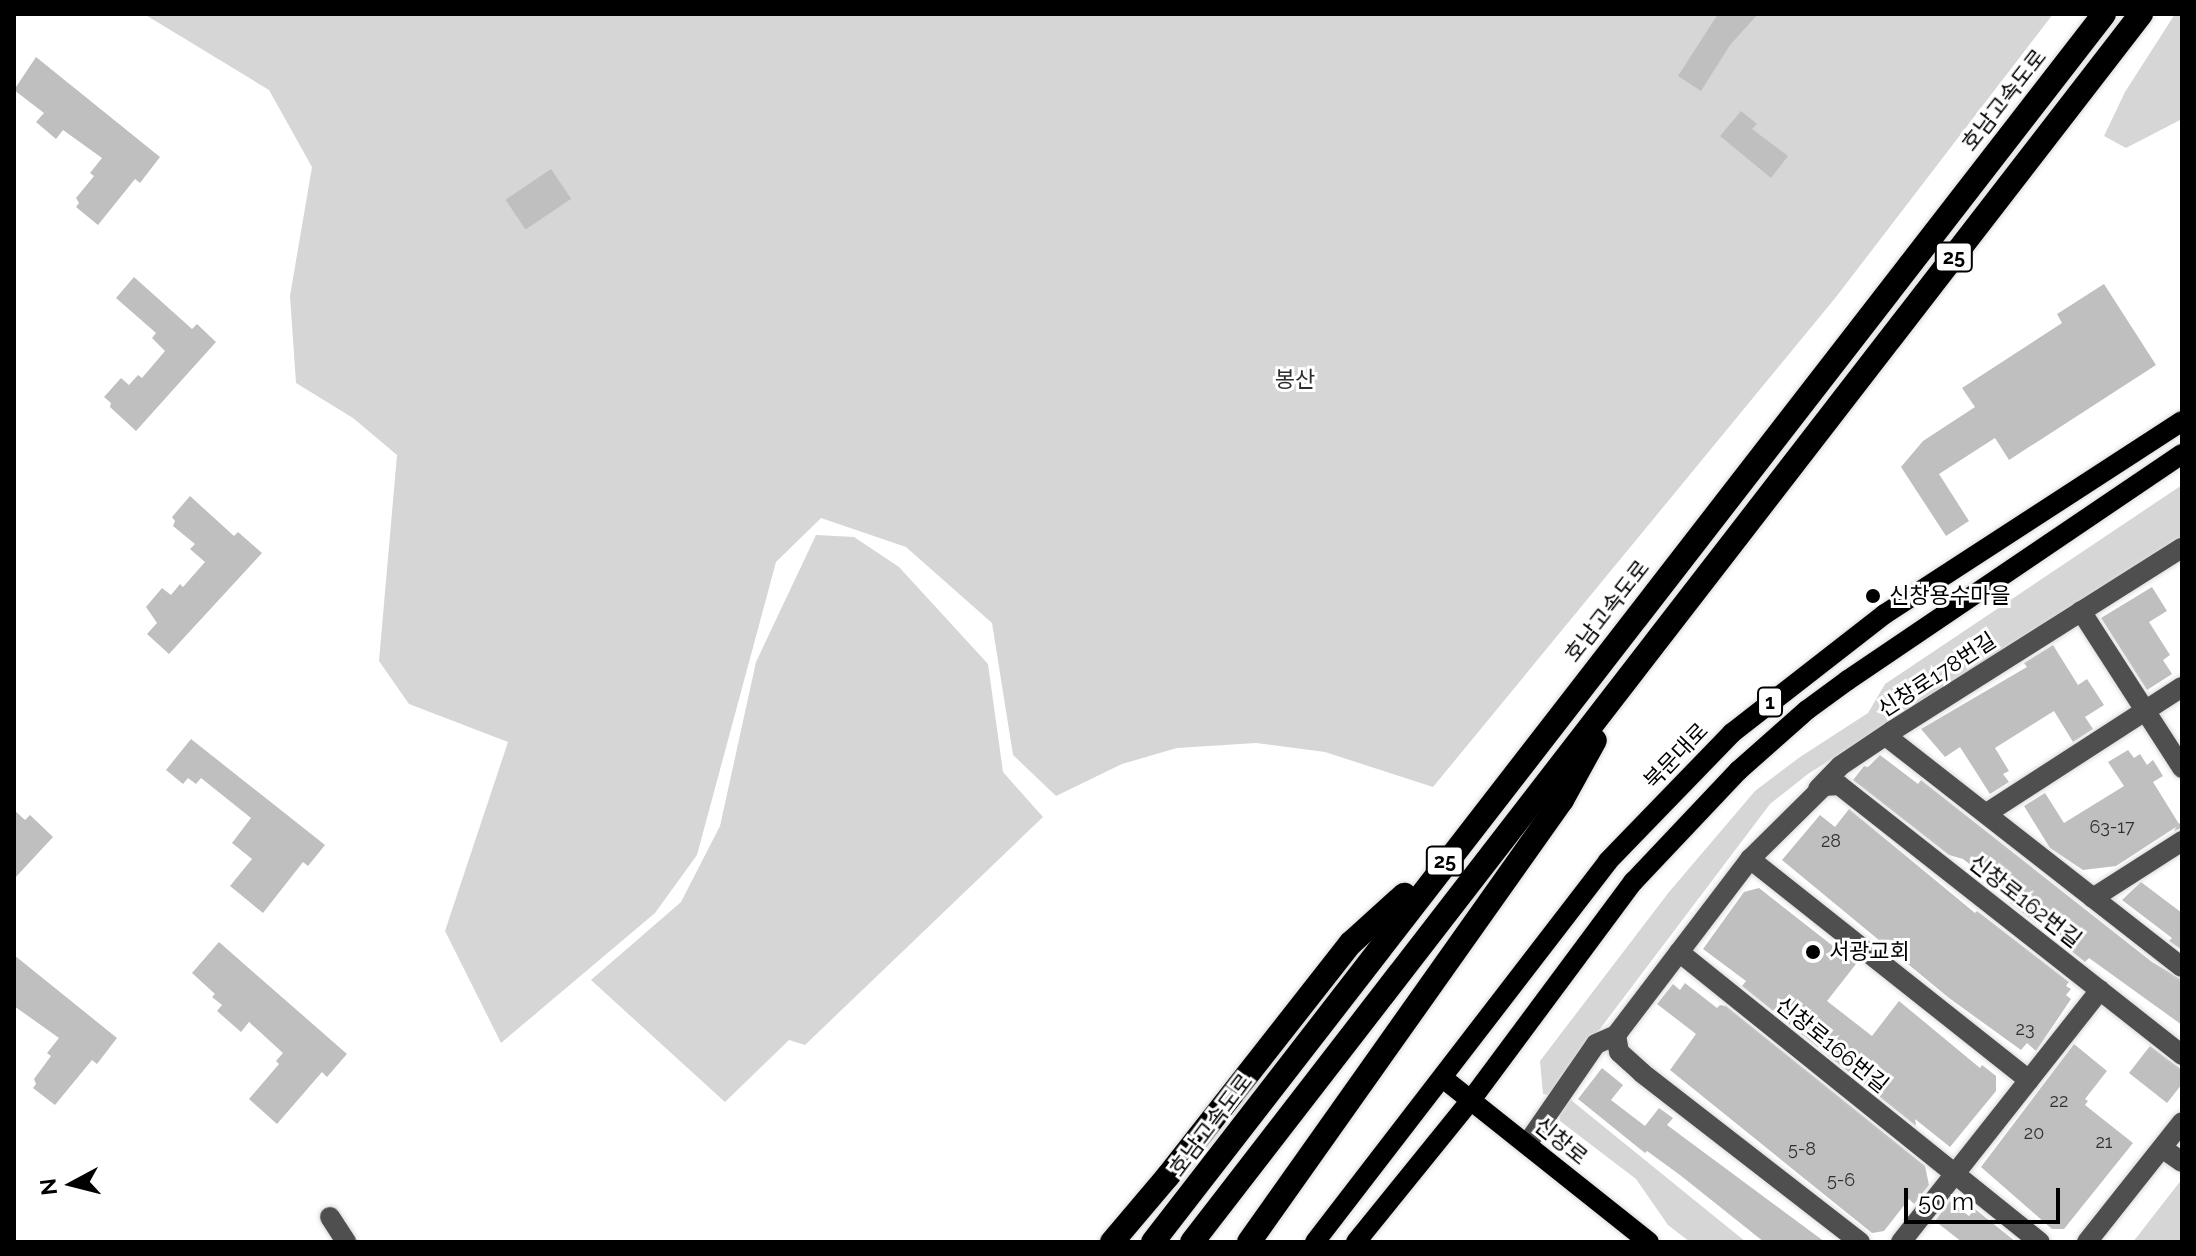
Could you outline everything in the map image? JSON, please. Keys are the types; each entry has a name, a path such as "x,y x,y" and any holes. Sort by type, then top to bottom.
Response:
{"highway":[{"name":"호남고속도로","path":"1153,1242 1453,850 2104,14"},
{"name":"25","path":"1192,1242 2141,14"},
{"path":"1249,1242 1562,800 1628,679"},
{"path":"1112,1242 1168,1176 1351,943 1453,850"}],"main road":[{"name":"북문대로","path":"1315,1242 1444,1079 1608,861 1732,733 1885,614 2182,421"},
{"name":"1","path":"1356,1242 1471,1100 1633,882 1738,771 1807,710 1848,680 2182,454"},
{"name":"신창로","path":"1444,1079 1649,1242"}],"street":[{"name":"신창로178번길","path":"1527,1144 1596,1044 1616,1035 1750,859 1818,789 1840,776 1886,736 2182,548"},
{"path":"2081,611 2182,768"},
{"path":"1987,813 2182,687"},
{"path":"1886,736 2182,967"},
{"name":"신창로162번길","path":"1840,776 2182,1055"},
{"path":"2093,898 2182,841"},
{"path":"1750,859 2029,1080"},
{"name":"신창로166번길","path":"1679,952 2040,1242"},
{"path":"1901,1242 2100,990"},
{"path":"1616,1035 1619,1052 1642,1073 1860,1242"},
{"path":"2087,1242 2182,1122"},
{"path":"2162,1148 2182,1162"},
{"path":"330,1217 346,1242"}],"green space":[{"name":"봉산","path":"144,14 2053,14 1836,297 1433,787 1325,752 1256,743 1177,748 1122,764 1056,796 1013,755 992,623 906,547 821,518 776,562 697,855 655,913 501,1043 445,931 508,742 409,704 379,661 397,455 353,418 296,383 290,296 312,167 269,90"},
{"path":"2175,14 2182,14 2182,119 2126,148 2104,136 2125,92"},
{"path":"2182,485 2182,537 1808,774 1770,804 1550,1095 1543,1094 1540,1061 1669,892 1755,791 1800,757 1868,713 1885,684"},
{"path":"816,535 854,537 899,567 988,664 1003,772 1043,817 805,1045 789,1040 725,1102 591,980 681,902 720,826 756,662"},
{"path":"1566,1096 1746,1242 1690,1242 1668,1225 1636,1179 1560,1121 1558,1107"},
{"path":"2182,1179 2182,1242 2133,1242"}],"building":[{"path":"1718,14 1758,14 1730,45 1701,91 1678,76"},
{"path":"36,57 160,157 140,183 135,179 98,225 76,207 79,203 76,198 94,176 90,173 102,158 63,130 56,139 36,122 44,113 14,90"},
{"path":"1741,111 1757,124 1752,129 1788,156 1771,178 1720,136"},
{"path":"551,169 571,199 526,230 505,200"},
{"path":"134,277 192,329 197,324 216,342 136,431 110,407 111,403 104,397 121,378 129,385 138,375 142,378 165,351 152,338 156,333 116,298"},
{"path":"2104,284 2156,365 2009,460 1995,438 1939,474 1969,521 1946,536 1901,467 1923,441 1975,407 1962,388 2062,323 2057,314"},
{"path":"190,496 234,536 238,532 262,553 169,654 147,634 157,623 146,607 162,588 171,595 180,584 183,587 205,562 190,549 195,544 173,526 175,521 172,517"},
{"path":"2152,587 2167,611 2149,622 2170,655 2163,660 2172,674 2147,690 2101,618"},
{"path":"2053,645 2078,685 2087,679 2104,705 2085,717 2093,729 2073,742 2054,711 1995,748 2009,771 2003,774 2009,782 1990,794 1960,747 1945,757 1921,729 2027,667 2024,663"},
{"path":"191,739 325,845 308,866 303,862 263,913 230,886 252,859 232,843 251,818 201,778 196,784 188,778 183,784 166,770"},
{"path":"2128,750 2134,758 2140,754 2147,765 2153,760 2163,776 2153,782 2179,824 2182,820 2182,828 2174,831 2176,827 2116,866 2083,870 2050,848 2024,806 2045,793 2064,823 2124,786 2108,762"},
{"path":"1880,755 1918,784 1921,780 2152,962 2182,980 2182,1025 2089,958 2085,962 2070,950 2073,946 2039,919 2036,923 2010,903 2013,898 1963,859 1949,855 1853,780 1864,766 1868,767"},
{"path":"1849,809 1975,913 1977,911 2069,982 2066,986 2071,989 2066,995 2071,999 2036,1051 2027,1043 2021,1050 1949,998 1782,860 1820,815 1835,827"},
{"path":"14,810 25,820 30,815 53,837 14,879"},
{"path":"2141,882 2182,913 2182,950 2169,941 2172,938 2122,900"},
{"path":"1759,888 1856,964 1827,1001 1872,1036 1899,1001 1980,1068 1982,1065 1996,1076 1996,1091 1950,1147 1915,1119 1916,1126 1742,986 1746,981 1703,949 1744,892"},
{"path":"219,942 347,1054 327,1077 322,1072 277,1124 249,1099 279,1064 276,1061 283,1053 249,1022 241,1032 217,1011 222,1005 212,997 215,994 192,973"},
{"path":"14,955 117,1038 97,1064 92,1060 55,1105 33,1088 36,1084 34,1079 51,1056 47,1053 59,1038 14,1006"},
{"path":"1685,983 1717,1008 1726,1006 1925,1166 1929,1185 1914,1204 1909,1199 1884,1231 1872,1233 1670,1070 1696,1034 1657,1004 1673,984 1680,990"},
{"path":"2074,1044 2107,1071 2085,1099 2088,1101 2085,1105 2133,1143 2064,1229 2052,1229 1981,1167"},
{"path":"2150,1046 2182,1070 2182,1084 2167,1103 2129,1073"},
{"path":"1602,1068 1623,1085 1611,1100 1645,1126 1659,1108 1673,1118 1667,1125 1825,1242 1764,1242 1680,1175 1647,1151 1645,1153 1578,1099"},
{"path":"1950,1201 1969,1216 1975,1209 2016,1242 1962,1242 1935,1221"}],"place":[{"name":"신창용수마을","path":"1873,596"},
{"name":"서광교회","path":"1813,952"}]}
